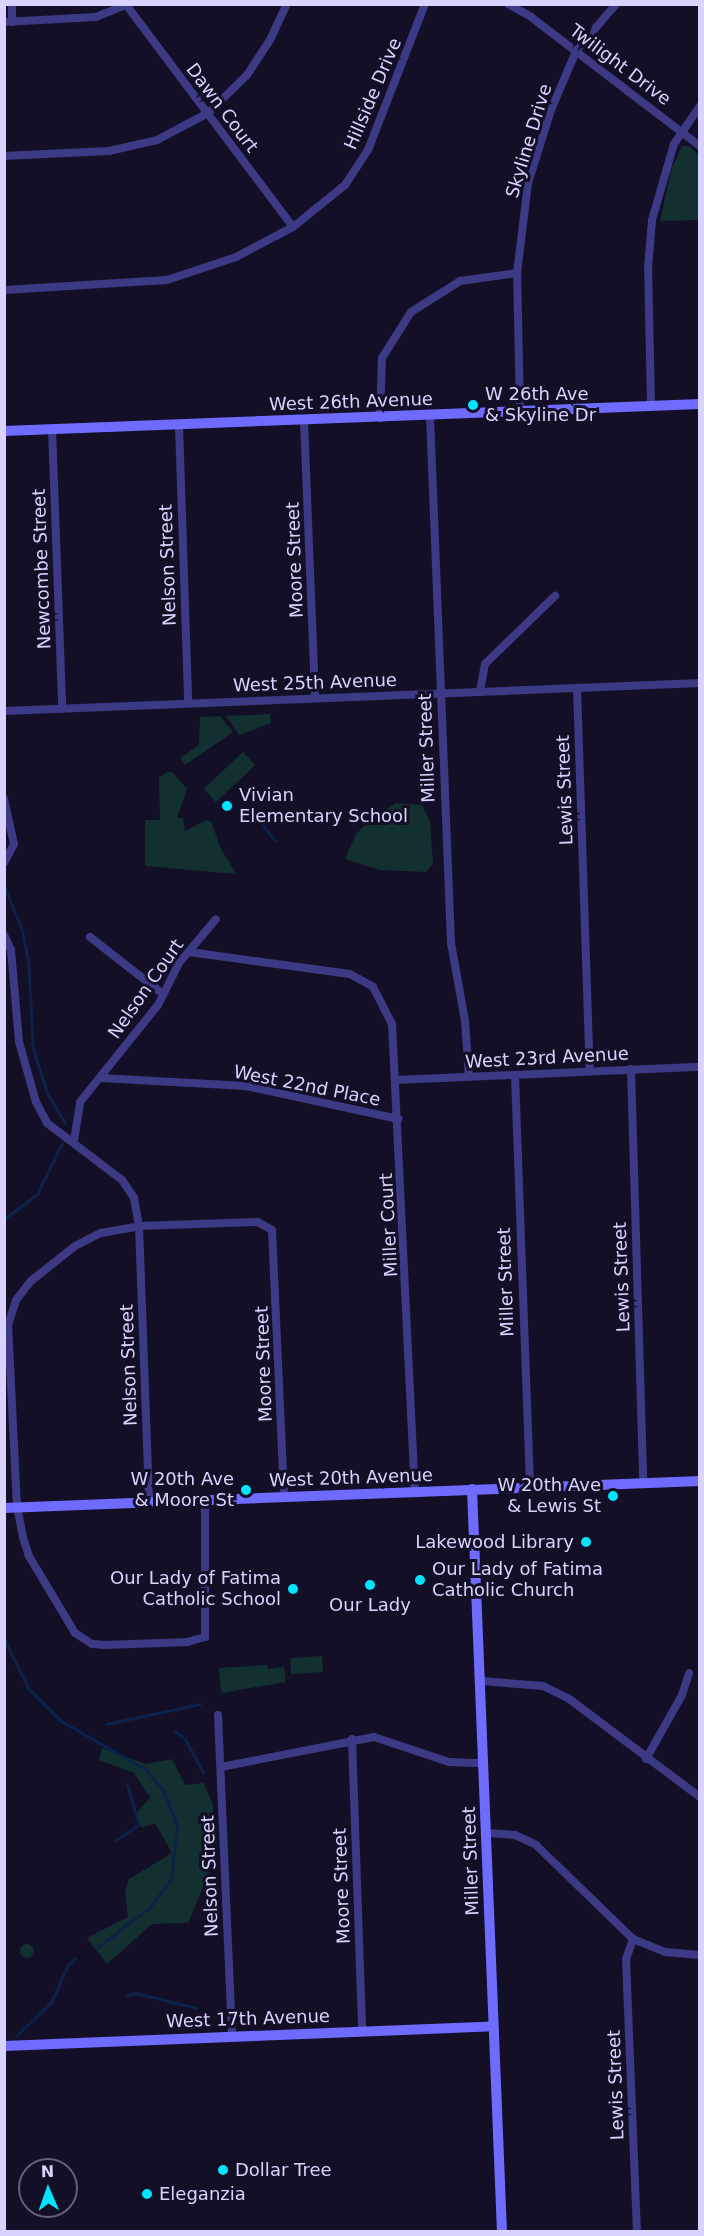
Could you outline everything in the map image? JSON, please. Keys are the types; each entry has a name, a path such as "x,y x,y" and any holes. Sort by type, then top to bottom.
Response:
{"street":[{"path":"12,4 8,22 96,17 128,5"},
{"path":"4,156 109,151 157,140 208,113 247,75 270,40 287,4"},
{"name":"Hillside Drive","path":"4,290 167,280 236,257 293,227 345,185 368,150 425,4"},
{"name":"Twilight Drive","path":"508,4 576,51 699,146"},
{"name":"Skyline Drive","path":"520,412 517,273 528,183 551,110 576,51 616,4"},
{"name":"Dawn Court","path":"128,5 293,227"},
{"path":"651,406 648,268 652,220 662,178 682,131 699,106"},
{"path":"380,418 382,358 411,312 460,281 517,273"},
{"name":"West 26th Avenue","path":"4,431 699,404"},
{"name":"Miller Street","path":"430,416 451,943 465,1021 469,1077"},
{"name":"Moore Street","path":"304,421 315,698"},
{"name":"Nelson Street","path":"179,425 188,703"},
{"name":"Newcombe Street","path":"52,429 62,708"},
{"path":"480,692 485,664 555,596"},
{"name":"West 25th Avenue","path":"4,711 699,683"},
{"name":"Lewis Street","path":"577,688 590,1071"},
{"path":"4,799 14,844 4,863"},
{"name":"Nelson Court","path":"74,1141 80,1102 101,1078 163,994 178,963 216,919"},
{"name":"Nelson Street","path":"4,936 11,950 16,1025 29,1086 47,1123 74,1141 122,1180 134,1198 139,1226 149,1502"},
{"path":"90,937 163,994"},
{"name":"Miller Court","path":"189,952 350,974 372,987 388,1014 396,1040 415,1492"},
{"name":"West 23rd Avenue","path":"397,1080 699,1067"},
{"name":"Lewis Street","path":"630,1069 644,1483"},
{"name":"Miller Street","path":"515,1076 530,1487"},
{"name":"West 22nd Place","path":"101,1078 246,1086 398,1119"},
{"name":"Moore Street","path":"139,1226 258,1222 272,1230 284,1497"},
{"path":"139,1226 101,1233 75,1246 31,1281 16,1300 8,1325 17,1507 29,1556 63,1615 82,1639 105,1645 189,1642 205,1637 205,1500"},
{"name":"West 20th Avenue","path":"4,1508 699,1481"},
{"name":"Miller Street","path":"472,1490 502,2232"},
{"path":"646,1759 682,1695 689,1673"},
{"path":"481,1681 552,1690 590,1712 646,1759 699,1797"},
{"name":"Nelson Street","path":"218,1714 231,2037"},
{"path":"221,1767 352,1738 389,1739 449,1762 484,1763"},
{"name":"Moore Street","path":"352,1738 362,2031"},
{"path":"487,1833 515,1835 536,1845 633,1939 665,1952 699,1955"},
{"name":"Lewis Street","path":"633,1939 626,1959 637,2232"},
{"name":"West 17th Avenue","path":"4,2046 494,2026"}],"green space":[{"path":"682,146 689,146 699,155 699,220 660,221 672,167"},
{"path":"270,714 271,723 239,735 226,716"},
{"path":"220,716 233,732 185,765 180,758 199,745 200,717"},
{"path":"243,752 255,765 216,802 204,789"},
{"path":"167,772 172,772 187,789 177,818 183,818 185,831 207,820 212,823 220,847 236,874 145,866 145,820 160,820 159,778"},
{"path":"396,803 422,805 430,821 433,864 426,872 380,870 345,859 356,834 375,816"},
{"path":"322,1656 323,1672 291,1674 290,1658"},
{"path":"267,1665 268,1669 284,1667 286,1682 221,1693 219,1668"},
{"path":"102,1748 146,1764 172,1759 185,1785 204,1783 213,1805 213,1864 188,1923 152,1924 107,1964 87,1938 128,1917 125,1892 129,1879 172,1853 155,1823 142,1828 135,1815 150,1798 134,1773 99,1760"},
{"path":"24,1944 30,1944 34,1951 30,1958 24,1958 20,1954 20,1948"}],"waterway":[{"path":"257,810 257,817 275,841"},
{"path":"4,886 22,930 28,960 33,1049 47,1093 65,1123"},
{"path":"4,1219 37,1194 62,1143"},
{"path":"4,1639 28,1688 61,1721 145,1769 163,1790 177,1825 171,1879 150,1907 98,1947"},
{"path":"106,1724 200,1704"},
{"path":"175,1731 185,1739 203,1773"},
{"path":"127,1784 137,1818"},
{"path":"116,1840 138,1825 138,1821"},
{"path":"16,2036 51,2002 68,1965 75,1958"},
{"path":"127,1995 136,1993 196,2008"}],"place":[{"name":"W 26th Ave & Skyline Dr","path":"473,405"},
{"name":"Vivian Elementary School","path":"227,806"},
{"name":"W 20th Ave & Moore St","path":"246,1490"},
{"name":"W 20th Ave & Lewis St","path":"613,1496"},
{"name":"Lakewood Library","path":"586,1542"},
{"name":"Our Lady of Fatima Catholic Church","path":"420,1580"},
{"name":"Our Lady","path":"370,1585"},
{"name":"Our Lady of Fatima Catholic School","path":"293,1589"},
{"name":"Dollar Tree","path":"223,2170"},
{"name":"Eleganzia","path":"147,2194"}]}
